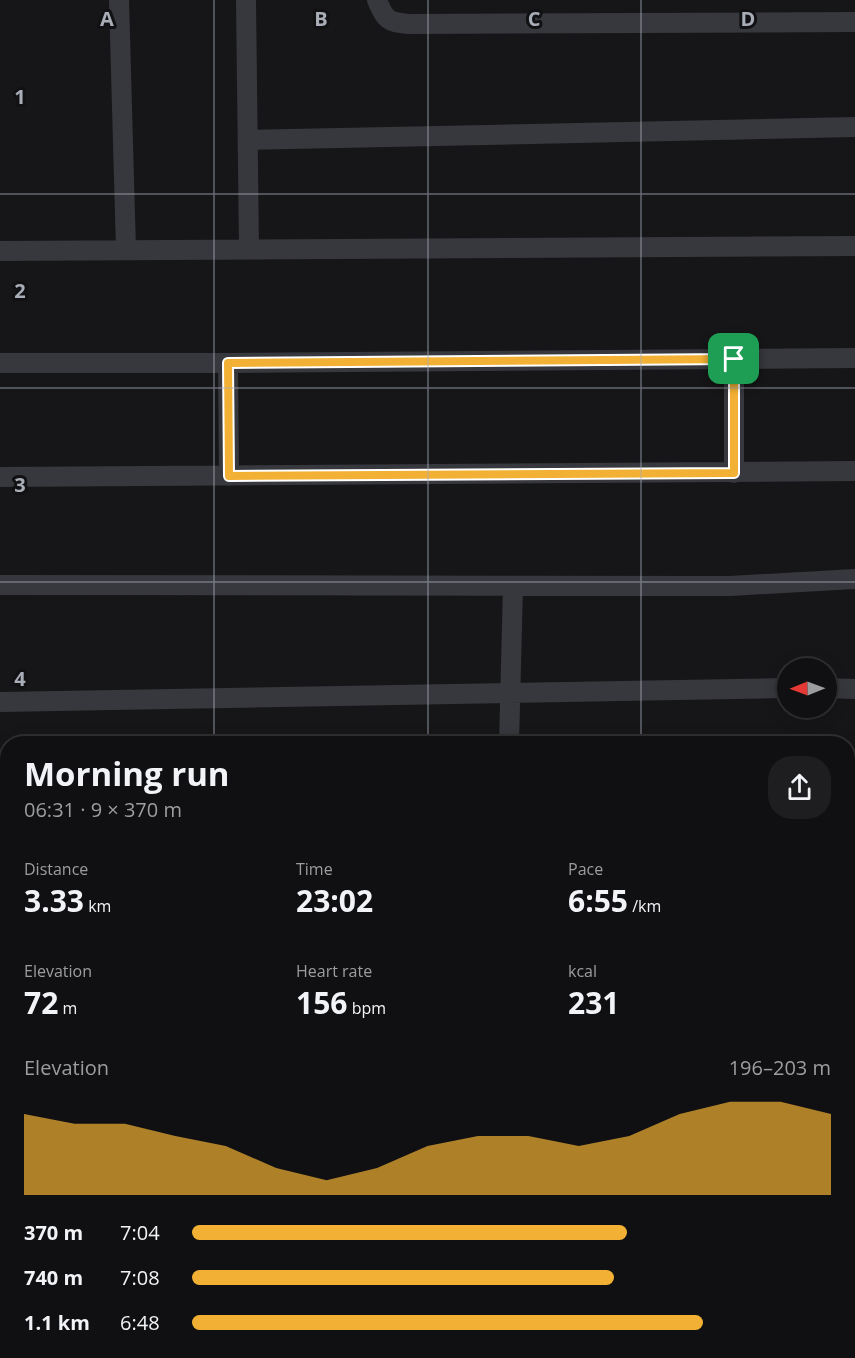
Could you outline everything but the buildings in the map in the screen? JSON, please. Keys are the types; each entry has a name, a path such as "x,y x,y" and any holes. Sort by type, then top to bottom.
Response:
{"street":[{"path":"119,0 126,250"},
{"path":"246,0 249,249"},
{"path":"377,0 386,19 394,23 408,24 855,22"},
{"path":"248,140 855,127"},
{"path":"0,251 855,246"},
{"path":"0,363 855,358"},
{"path":"734,359 734,473"},
{"path":"228,363 229,476"},
{"path":"0,477 855,471"},
{"path":"0,585 730,586 855,579"},
{"path":"509,736 513,586"},
{"path":"0,702 777,688"},
{"path":"837,688 855,688"}],"route":[{"path":"734,359 734,473 229,476 228,363 734,359"}]}
